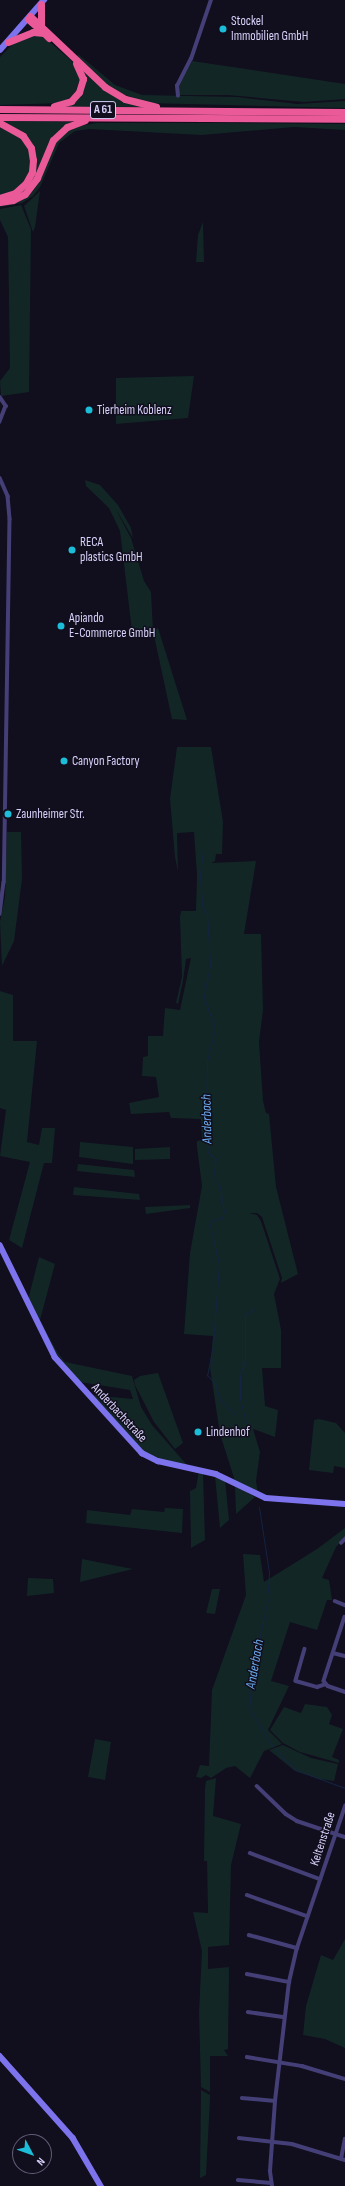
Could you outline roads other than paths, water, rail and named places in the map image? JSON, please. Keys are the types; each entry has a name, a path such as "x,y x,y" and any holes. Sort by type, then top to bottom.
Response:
{"highway":[{"path":"41,24 42,2"},
{"path":"29,18 41,24 99,82 115,94 132,102 174,110"},
{"path":"29,18 75,62 80,70 82,83 79,92 71,101 32,109"},
{"path":"8,42 28,33 44,33"},
{"name":"A 61","path":"0,109 345,112"},
{"name":"A 61","path":"0,117 345,119"},
{"path":"0,202 20,198 30,190 49,146 62,130 93,118"},
{"path":"0,123 23,136 31,148 34,160 32,172 26,183 15,193 0,198"}],"main road":[{"path":"0,50 42,2"},
{"name":"Anderbachstraße","path":"0,1245 55,1357 142,1453 158,1461 213,1473 266,1498 345,1504"},
{"path":"0,2056 73,2138 101,2186"}],"street":[{"path":"178,96 176,86 191,59 211,0"},
{"path":"0,397 6,406 0,422"},
{"path":"0,478 8,496 10,519 4,875 0,914"},
{"path":"341,1543 345,1540"},
{"path":"335,1601 345,1605"},
{"path":"326,1684 324,1681 345,1617"},
{"path":"305,1649 296,1681 318,1687 326,1684 345,1692"},
{"path":"333,1653 345,1656"},
{"path":"257,1786 286,1814 298,1821 332,1832 336,1836 345,1837"},
{"name":"Keltenstraße","path":"238,2180 271,2184 272,2140 278,2064 283,2017 289,1982 297,1948 307,1916 336,1836 336,1826 345,1806"},
{"name":"Keltenstraße","path":"250,1853 320,1879"},
{"path":"247,1895 307,1916"},
{"path":"249,1935 297,1948"},
{"path":"247,1974 289,1982"},
{"path":"248,2012 283,2017"},
{"path":"247,2057 278,2064 302,2066 345,2079"},
{"path":"242,2098 275,2101"},
{"path":"239,2138 272,2140 292,2144 343,2160 345,2139"}],"waterway":[{"name":"Anderbach","path":"203,850 200,875 202,906 207,913 210,965 204,997 215,1029 207,1062 206,1135 208,1153 216,1159 213,1177 220,1187 224,1211 222,1218 211,1221 210,1225 219,1264 213,1345 207,1375 215,1383 220,1400 235,1414"},
{"path":"246,1423 240,1399 240,1376 245,1360 245,1315 254,1309"},
{"name":"Anderbach","path":"259,1507 269,1572 268,1593"},
{"name":"Anderbach","path":"268,1599 249,1684 251,1711 273,1747"},
{"name":"Anderbach","path":"276,1750 296,1770 345,1788"}],"place":[{"name":"Stockel Immobilien GmbH","path":"223,29"},
{"name":"Tierheim Koblenz","path":"89,410"},
{"name":"RECA plastics GmbH","path":"72,550"},
{"name":"Apiando E-Commerce GmbH","path":"61,626"},
{"name":"Canyon Factory","path":"64,761"},
{"name":"Zaunheimer Str.","path":"8,814"},
{"name":"Lindenhof","path":"198,1432"}]}
